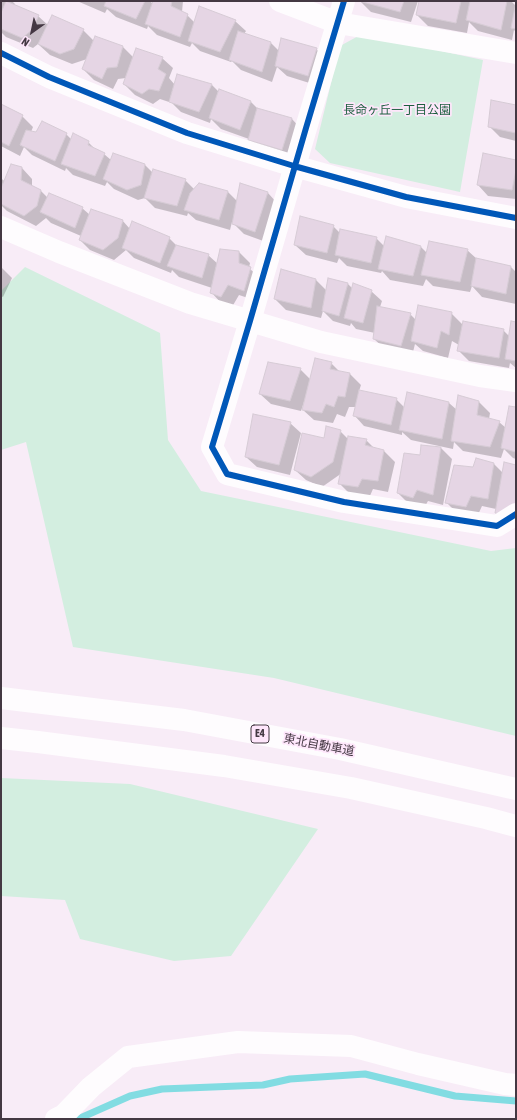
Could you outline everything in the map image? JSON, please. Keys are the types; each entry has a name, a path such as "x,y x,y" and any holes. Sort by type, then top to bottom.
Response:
{"main road":[{"path":"280,1 338,22 516,53"},
{"path":"344,1 294,166 212,448 227,474 344,502 497,526 516,514"},
{"path":"1,53 49,77 187,133 294,166 406,197 516,218"},
{"path":"1,227 59,252 190,303 250,321 321,342 480,376 516,381"},
{"name":"東北自動車道","path":"1,698 184,720 340,749 516,789"},
{"path":"1,738 224,766 351,788 516,826"},
{"path":"56,1119 64,1115 91,1087 128,1057 238,1042 351,1046 418,1064 505,1084 516,1085"}],"green space":[{"name":"長命ヶ丘一丁目公園","path":"362,34 483,60 460,192 330,163 315,149 340,46"},
{"path":"25,267 160,333 168,440 201,491 491,551 516,548 516,736 274,678 73,647 26,442 1,450 1,291"},
{"path":"1,778 130,784 318,829 231,956 174,961 80,939 65,900 1,896"}],"building":[{"path":"6,1 39,15 32,30 22,38 1,29 1,13"},
{"path":"106,1 145,1 136,19 104,6"},
{"path":"153,1 172,1 171,6 188,14 180,37 145,24"},
{"path":"359,1 404,1 400,12"},
{"path":"419,1 461,1 456,23 416,15"},
{"path":"470,1 507,1 501,30 466,20"},
{"path":"516,2 516,29 511,28"},
{"path":"199,6 236,20 220,52 188,41"},
{"path":"52,15 84,29 74,49 60,54 38,44"},
{"path":"238,31 271,42 262,72 229,60"},
{"path":"95,36 123,46 117,67 107,68 102,79 82,69"},
{"path":"281,38 317,48 308,76 275,66"},
{"path":"136,48 163,57 158,69 166,74 159,91 149,89 142,94 123,84"},
{"path":"177,74 212,84 199,112 169,102"},
{"path":"219,89 251,101 240,130 209,118"},
{"path":"491,100 516,105 516,133 488,127"},
{"path":"1,104 23,115 9,146 1,142"},
{"path":"257,108 292,118 282,150 248,140"},
{"path":"42,121 67,133 55,161 20,145 26,130 36,132"},
{"path":"73,133 89,141 88,145 105,153 95,176 61,164"},
{"path":"113,153 145,164 141,185 127,190 103,179"},
{"path":"483,153 516,160 516,170 512,190 477,185"},
{"path":"11,164 22,167 21,180 41,190 37,206 24,216 1,204 1,188"},
{"path":"153,169 186,179 177,206 144,198"},
{"path":"199,183 228,191 219,220 184,210 190,193"},
{"path":"240,183 268,192 255,232 232,224"},
{"path":"49,193 83,207 75,228 40,212"},
{"path":"91,209 123,220 118,238 103,250 79,240"},
{"path":"300,216 334,225 327,253 294,245"},
{"path":"132,221 170,237 160,263 122,248"},
{"path":"340,229 377,237 371,263 335,255"},
{"path":"386,236 421,246 413,276 378,269"},
{"path":"429,241 468,249 460,282 421,275"},
{"path":"176,245 209,254 202,278 167,266"},
{"path":"220,249 239,251 239,263 251,267 244,291 228,285 221,297 210,293"},
{"path":"476,258 511,266 506,294 471,286"},
{"path":"281,269 316,279 311,308 274,299"},
{"path":"328,278 348,283 339,316 322,311"},
{"path":"353,283 372,290 363,323 344,318"},
{"path":"418,305 452,312 449,335 441,331 437,348 411,341"},
{"path":"377,306 411,313 401,346 373,339"},
{"path":"463,321 504,329 499,358 457,351"},
{"path":"511,321 516,322 516,361 505,359"},
{"path":"315,358 332,362 330,369 350,373 345,397 338,396 334,407 326,404 322,413 302,410"},
{"path":"268,362 301,368 290,401 259,394"},
{"path":"359,390 397,398 391,425 353,416"},
{"path":"407,392 449,402 442,439 399,430"},
{"path":"458,395 479,401 477,415 500,421 490,447 451,441"},
{"path":"509,406 516,407 516,452 501,448"},
{"path":"253,414 291,422 279,465 245,457"},
{"path":"326,426 341,430 333,462 311,477 294,470 302,433 324,438"},
{"path":"348,436 367,439 365,445 384,450 378,481 362,479 358,487 338,484"},
{"path":"421,445 441,447 433,495 417,490 413,498 397,493 404,453 420,455"},
{"path":"476,458 494,463 488,499 471,496 466,507 445,503 454,465 473,467"},
{"path":"504,462 516,465 516,503 505,515 495,513"}],"waterway":[{"path":"78,1119 130,1096 162,1089 263,1085 290,1079 365,1074 455,1096 516,1101"}],"cycle path":[{"path":"344,1 212,447 227,474 344,502 497,526 516,514"},
{"path":"1,53 49,77 187,133 294,166 406,197 516,218"}]}
